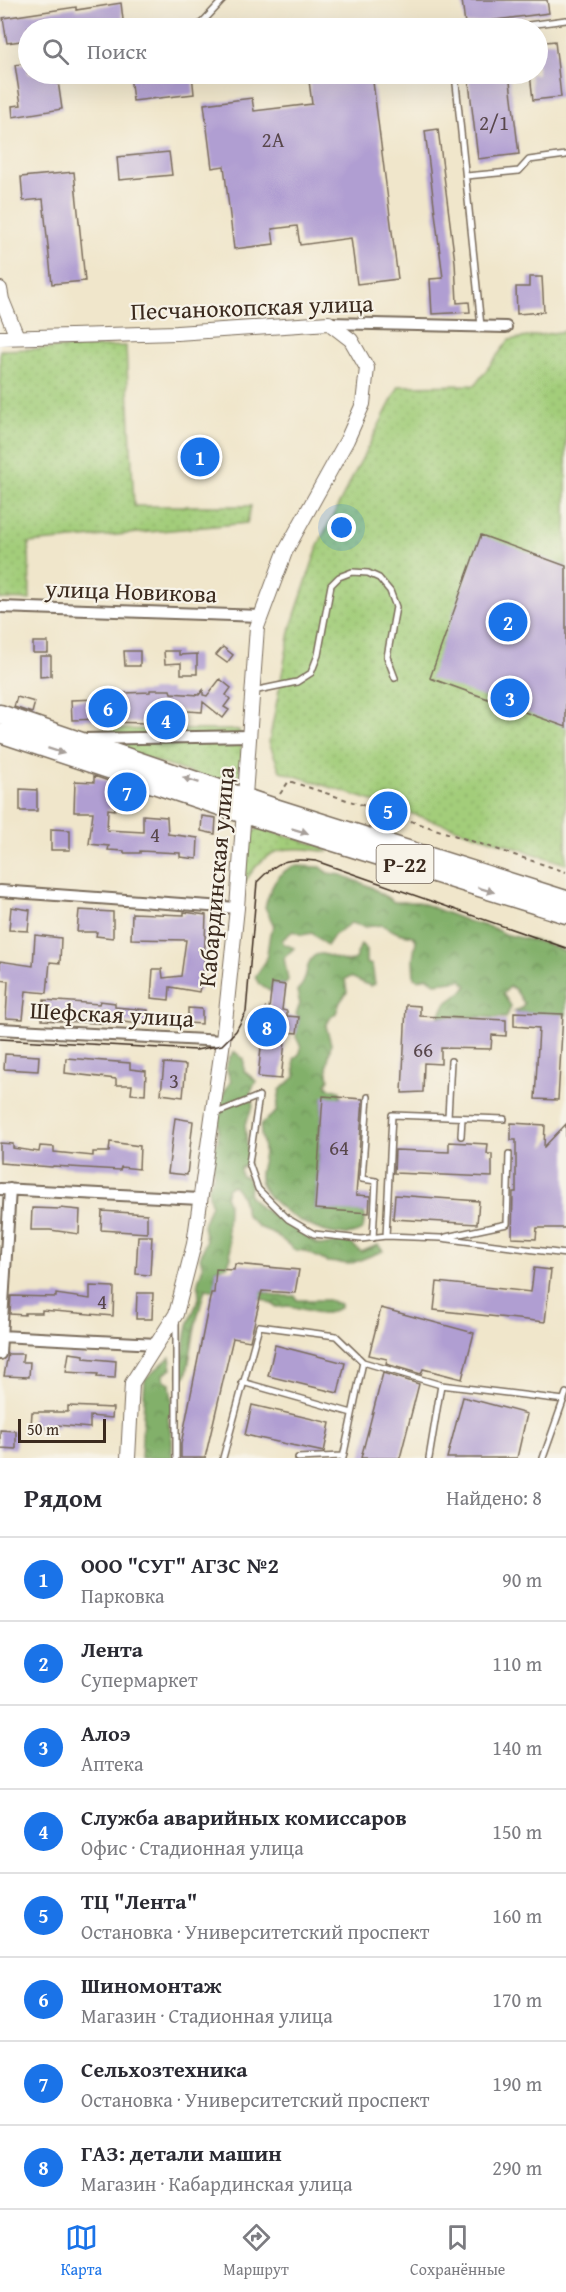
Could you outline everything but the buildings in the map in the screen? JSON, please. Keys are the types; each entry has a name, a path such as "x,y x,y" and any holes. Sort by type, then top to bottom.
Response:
{"highway":[{"name":"Р-22","path":"0,714 246,806 275,808 566,900"},
{"name":"Р-22","path":"0,733 246,806 566,914"}],"street":[{"path":"0,289 2,300 18,338"},
{"name":"Песчанокопская улица","path":"0,338 177,333 329,323 506,327"},
{"name":"Кабардинская улица","path":"129,1458 132,1383 176,1314 194,1244 223,1041 237,909 257,627 285,552 347,440 363,404 367,368 351,340 329,323"},
{"name":"улица Новикова","path":"0,607 261,616"},
{"path":"73,740 119,737 250,736"},
{"path":"0,891 237,909"},
{"name":"Шефская улица","path":"0,1029 223,1041"},
{"path":"0,1354 5,1189 200,1199"},
{"path":"1,1336 157,1344"}],"lane":[{"path":"206,18 223,0"},
{"path":"548,22 566,20"},
{"path":"456,84 481,326"},
{"path":"466,176 519,171 529,160 566,155"},
{"path":"253,691 297,682 311,673 318,655 331,585 339,577 352,572 368,573 379,578 390,591 396,607 387,657 395,678"},
{"path":"448,1117 451,1061"},
{"path":"212,1114 259,1096 249,1163 258,1189 288,1218 314,1234 361,1239 386,1236 441,1238 566,1254"},
{"path":"368,1097 362,1179 376,1181 373,1238"},
{"path":"386,1236 392,1115 504,1119"},
{"path":"461,1136 462,1118"},
{"path":"441,1238 507,1224 509,1154"},
{"path":"176,1314 178,1339 175,1389 176,1458"},
{"path":"223,1458 259,1326 336,1336 363,1362 441,1385 565,1396 543,1458"},
{"path":"298,1458 343,1457 363,1362"},
{"path":"242,1382 352,1413"},
{"path":"429,1458 441,1385"}],"path":[{"path":"275,808 282,790 289,781 566,872"}],"green space":[{"path":"566,331 566,864 280,771 269,742 291,627 319,543 399,386 475,385 509,340"},
{"path":"126,346 134,506 251,506 247,523 29,543 30,600 0,599 0,350"},
{"path":"80,729 239,730 241,771 235,783 223,784 78,735"},
{"path":"259,828 321,846 329,852 301,849 279,851 261,862 243,885 248,839 250,834"},
{"path":"294,866 321,867 328,873 342,875 371,887 394,902 419,902 504,934 544,943 566,952 566,1015 514,1012 522,1008 524,1003 515,989 510,986 503,994 511,1006 506,1018 439,1016 445,1004 467,986 462,980 435,983 426,977 419,980 414,978 413,959 416,940 413,936 398,933 382,925 365,927 351,923 335,934 327,946 312,933 302,935 293,931 282,940 284,944 294,948 284,958 288,980 285,985 272,983 271,992 259,984 255,977 266,961 270,933 274,926 265,907 278,877"},
{"path":"361,944 366,949 366,963 372,965 375,984 370,986 351,977 345,979 347,992 326,1026 331,1044 327,1066 329,1079 326,1084 329,1088 340,1091 341,1098 323,1097 315,1208 363,1212 365,1215 363,1229 352,1234 338,1234 322,1231 306,1224 278,1205 267,1194 260,1179 264,1151 261,1124 276,1112 280,1090 295,1077 294,1059 300,1053 301,1047 296,1037 299,1017 296,1014 300,1004 297,991 303,984 310,960 322,954 349,962 355,959"},
{"path":"235,1052 244,1059 244,1071 256,1081 250,1094 253,1106 245,1125 249,1163 240,1168 241,1176 247,1177 250,1185 249,1195 257,1205 317,1244 326,1245 344,1241 361,1252 378,1245 383,1251 350,1264 327,1262 305,1251 295,1250 275,1234 259,1227 246,1215 239,1192 233,1185 228,1188 225,1196 228,1203 227,1230 231,1257 227,1266 216,1269 215,1286 260,1291 276,1296 295,1296 297,1300 328,1300 340,1304 340,1308 327,1313 319,1313 289,1306 277,1307 265,1300 248,1295 205,1289 196,1322 187,1373 183,1379 179,1375 188,1325 199,1298 198,1282 203,1266 200,1258 206,1241 203,1225 211,1204 208,1189 214,1174 213,1152 218,1141 219,1115 223,1109 223,1098 231,1081 226,1068 229,1058"},
{"path":"170,1357 172,1369 163,1374 164,1380 170,1383 172,1400 172,1409 168,1418 172,1458 141,1458 145,1379"}],"tram line":[{"path":"0,1039 196,1050 222,1045 236,1031 246,1012 257,882 283,862 316,861 566,948"}],"place":[{"name":"ООО \"СУГ\" АГЗС №2","path":"200,457"},
{"name":"Лента","path":"508,622"},
{"name":"Алоэ","path":"510,698"},
{"name":"Шиномонтаж","path":"108,708"},
{"name":"Служба аварийных комиссаров","path":"166,720"},
{"name":"Сельхозтехника","path":"127,792"},
{"name":"ТЦ \"Лента\"","path":"388,811"},
{"name":"ГАЗ: детали машин","path":"267,1027"}]}
